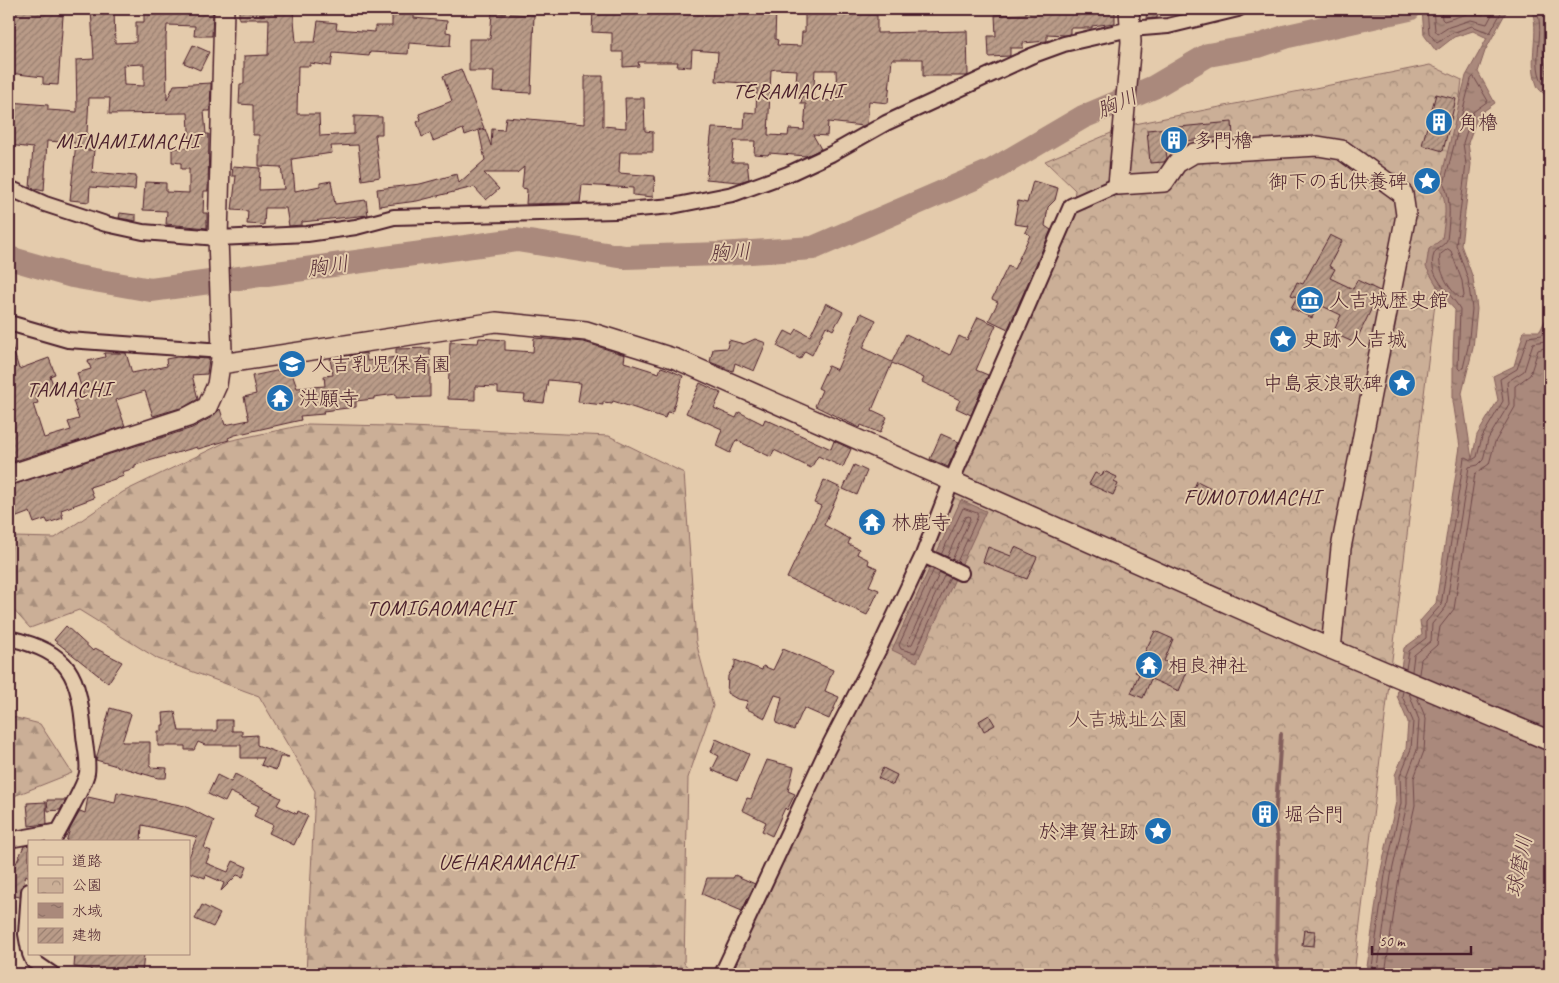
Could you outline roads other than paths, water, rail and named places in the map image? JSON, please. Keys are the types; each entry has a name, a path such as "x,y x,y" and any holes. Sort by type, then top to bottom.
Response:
{"street":[{"path":"9,475 188,417 207,407 217,385 222,358 218,244 224,9"},
{"path":"1118,185 1130,36 1129,9"},
{"path":"9,188 45,204 106,224 218,244 356,227 394,217 615,211 672,206 733,194 822,158 886,123 1031,56 1064,44 1130,36 1238,9"},
{"path":"722,974 824,756 927,557 952,480 1071,206 1118,185 1164,182 1177,163 1194,153 1318,146 1342,150 1403,194 1406,215 1341,548 1331,649"},
{"path":"9,323 68,340 222,358 496,322 586,331 676,359 796,414 952,480 1331,649 1550,741"},
{"path":"927,557 961,573"},
{"path":"9,638 36,645 63,662 76,682 83,719 87,774 56,836 9,840"},
{"path":"28,903 26,926 28,942"},
{"path":"31,956 33,961 52,974"}],"water":[{"name":"球磨川","path":"1422,9 1511,9 1506,12 1485,51 1478,72 1495,103 1478,115 1468,143 1471,164 1461,245 1473,278 1477,309 1473,348 1462,393 1472,459 1477,435 1498,400 1493,376 1514,366 1524,331 1540,331 1550,311 1550,974 1366,974 1380,874 1396,802 1395,775 1406,749 1408,722 1397,696 1404,648 1422,635 1420,621 1436,603 1460,447 1453,401 1455,310 1444,298 1426,267 1429,249 1442,239 1445,205 1439,187 1466,76 1487,38 1473,31 1454,37 1436,51 1424,35"},
{"path":"1531,9 1550,9 1550,99 1539,89 1534,75 1535,27"},
{"path":"961,500 986,511 917,662 892,650"}],"waterway":[{"name":"胸川","path":"9,258 72,276 151,290 517,240 625,257 721,254 813,248 991,171 1083,117 1154,87 1208,55 1258,46 1288,36 1409,9"},
{"path":"1279,974 1276,954 1278,842 1275,822 1281,734"}],"place":[{"name":"角櫓","path":"1439,122"},
{"name":"多門櫓","path":"1174,140"},
{"name":"御下の乱供養碑","path":"1427,181"},
{"name":"人吉城歴史館","path":"1310,300"},
{"name":"史跡 人吉城","path":"1283,339"},
{"name":"人吉乳児保育園","path":"292,364"},
{"name":"中島哀浪歌碑","path":"1402,383"},
{"name":"洪願寺","path":"280,398"},
{"name":"林鹿寺","path":"872,522"},
{"name":"相良神社","path":"1149,665"},
{"name":"堀合門","path":"1265,814"},
{"name":"於津賀社跡","path":"1158,831"}],"district":[{"name":"TERAMACHI","path":"788,90"},
{"name":"MINAMIMACHI","path":"128,140"},
{"name":"TAMACHI","path":"69,388"},
{"name":"FUMOTOMACHI","path":"1252,496"},
{"name":"TOMIGAOMACHI","path":"440,607"},
{"name":"UEHARAMACHI","path":"507,861"}],"park label":[{"name":"人吉城址公園","path":"1128,719"}]}
